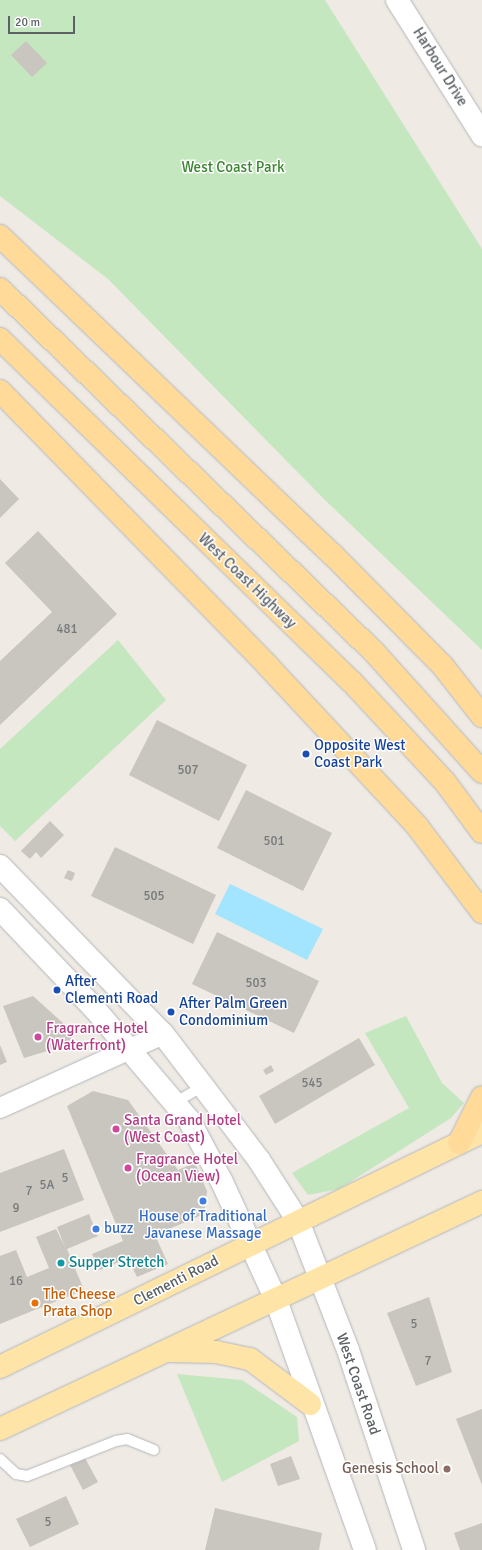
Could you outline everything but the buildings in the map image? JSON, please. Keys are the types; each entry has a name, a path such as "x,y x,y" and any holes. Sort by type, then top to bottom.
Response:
{"highway":[{"path":"0,236 332,554 442,665 482,716"},
{"path":"0,289 375,653 482,772"},
{"name":"West Coast Highway","path":"0,339 352,681 445,782 482,832"},
{"path":"0,392 268,666 417,826 482,912"},
{"path":"459,1143 482,1097"}],"main road":[{"name":"Harbour Drive","path":"397,0 482,135"},
{"name":"West Coast Road","path":"0,866 163,1034 259,1160 298,1221 322,1278 414,1550"},
{"path":"0,909 130,1050 189,1120 222,1182 276,1300 310,1404 365,1550"},
{"name":"Clementi Road","path":"0,1367 482,1132"},
{"path":"0,1429 482,1202"},
{"path":"167,1350 216,1352 250,1359 310,1404"}],"street":[{"path":"0,1108 163,1034"}],"lane":[{"path":"174,1103 204,1086"},
{"path":"0,1459 16,1474 27,1476 116,1441 128,1439 154,1450"}],"green space":[{"name":"West Coast Park","path":"0,0 325,0 482,249 482,650 325,500 108,279 0,196"},
{"path":"118,640 166,700 15,841 0,826 0,749"},
{"path":"406,1016 442,1083 464,1103 451,1118 339,1189 308,1195 292,1173 409,1108 365,1033"},
{"path":"177,1374 242,1380 297,1417 299,1441 222,1482"}],"water":[{"path":"230,884 323,929 307,960 215,914"}],"place":[{"name":"Opposite West Coast Park","path":"306,754"},
{"name":"After Clementi Road","path":"57,990"},
{"name":"After Palm Green Condominium","path":"171,1012"},
{"name":"Fragrance Hotel (Waterfront)","path":"38,1037"},
{"name":"Santa Grand Hotel (West Coast)","path":"116,1129"},
{"name":"Fragrance Hotel (Ocean View)","path":"128,1168"},
{"name":"House of Traditional Javanese Massage","path":"203,1201"},
{"name":"buzz","path":"96,1229"},
{"name":"Supper Stretch","path":"61,1263"},
{"name":"The Cheese Prata Shop","path":"35,1303"},
{"name":"Genesis School","path":"447,1469"}]}
